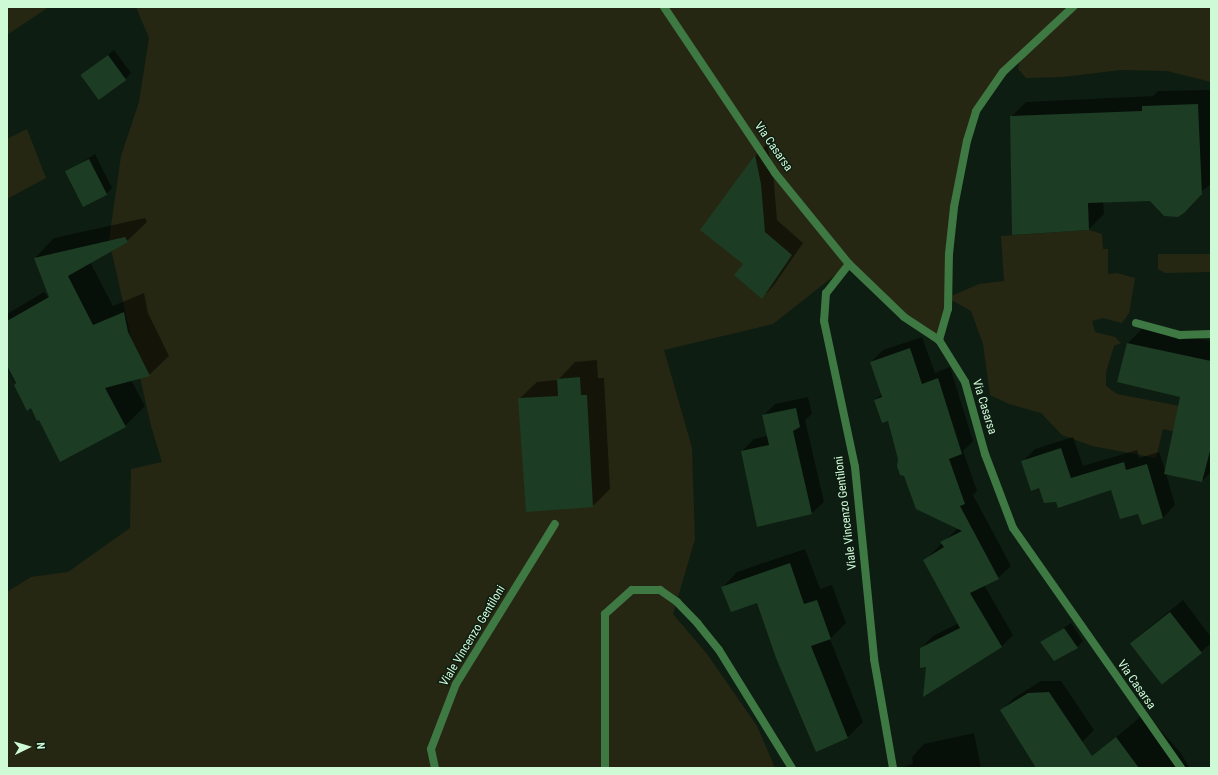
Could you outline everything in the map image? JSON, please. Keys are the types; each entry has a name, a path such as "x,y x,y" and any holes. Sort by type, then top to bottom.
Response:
{"street":[{"name":"Via Casarsa","path":"664,7 776,173 849,264 904,317 939,340 965,382 985,454 1013,528 1181,768"},
{"path":"939,340 948,309 949,254 954,207 967,141 976,111 1003,72 1073,7"},
{"name":"Viale Vincenzo Gentiloni","path":"849,264 826,293 824,321 855,467 874,659 893,768"},
{"path":"1136,323 1180,335 1211,334"},
{"name":"Viale Vincenzo Gentiloni","path":"435,768 431,749 456,684 555,524"},
{"path":"605,768 604,614 632,590 660,590 678,602 719,650 792,768"}],"green space":[{"path":"7,7 49,7 7,35"},
{"path":"136,7 1211,7 1211,82 1167,71 1121,70 1062,77 1026,78 1018,69 1021,56 976,111 954,207 949,297 979,284 1004,281 1001,236 1089,230 1102,234 1103,249 1108,249 1108,274 1117,273 1135,278 1129,313 1122,323 1103,318 1092,321 1095,332 1115,337 1121,343 1114,346 1106,372 1106,386 1117,394 1211,412 1181,433 1163,429 1156,458 1092,446 1062,435 1041,413 1009,404 990,395 983,344 971,311 948,298 939,340 904,317 849,264 773,324 664,350 692,448 695,539 673,614 707,654 757,726 775,768 7,768 7,592 31,577 68,572 130,528 131,469 162,462 151,426 109,240 121,156 139,102 149,38"},
{"path":"27,129 46,178 7,199 7,139"},
{"path":"1158,254 1211,254 1211,272 1165,273 1158,269"}],"building":[{"path":"108,55 126,80 99,100 80,75"},
{"path":"1198,104 1202,194 1184,213 1178,217 1164,216 1150,201 1088,203 1089,230 1012,235 1010,116 1142,111 1142,106"},
{"path":"755,155 761,184 765,232 792,255 762,299 734,275 743,264 700,230"},
{"path":"89,159 107,195 83,207 65,171"},
{"path":"125,237 128,242 68,276 93,325 124,312 128,332 150,376 105,388 126,427 60,462 39,420 37,421 31,408 27,411 14,385 16,383 7,366 7,321 49,297 34,258"},
{"path":"1127,343 1211,361 1211,447 1202,482 1164,474 1180,397 1117,382"},
{"path":"910,348 922,384 938,378 962,454 949,459 965,504 960,506 999,579 970,593 1002,647 923,697 926,667 920,668 920,648 960,628 923,560 944,547 940,542 962,531 916,509 904,476 900,475 897,466 898,459 888,421 882,423 874,400 882,397 870,362"},
{"path":"580,377 581,395 587,395 593,507 526,512 518,398 558,396 557,379"},
{"path":"796,408 800,427 793,431 812,514 757,527 741,451 769,445 762,415"},
{"path":"1061,448 1071,478 1124,462 1126,470 1147,464 1163,518 1142,525 1138,514 1120,519 1111,490 1058,508 1056,502 1044,503 1039,488 1031,491 1021,461"},
{"path":"790,563 804,604 817,600 831,639 811,646 848,738 816,752 776,658 757,603 731,612 721,587"},
{"path":"1170,612 1202,653 1162,684 1130,643"},
{"path":"1064,628 1078,648 1054,661 1040,642"},
{"path":"1049,692 1092,756 1116,737 1139,768 1036,768 1000,710 1028,693"}]}
